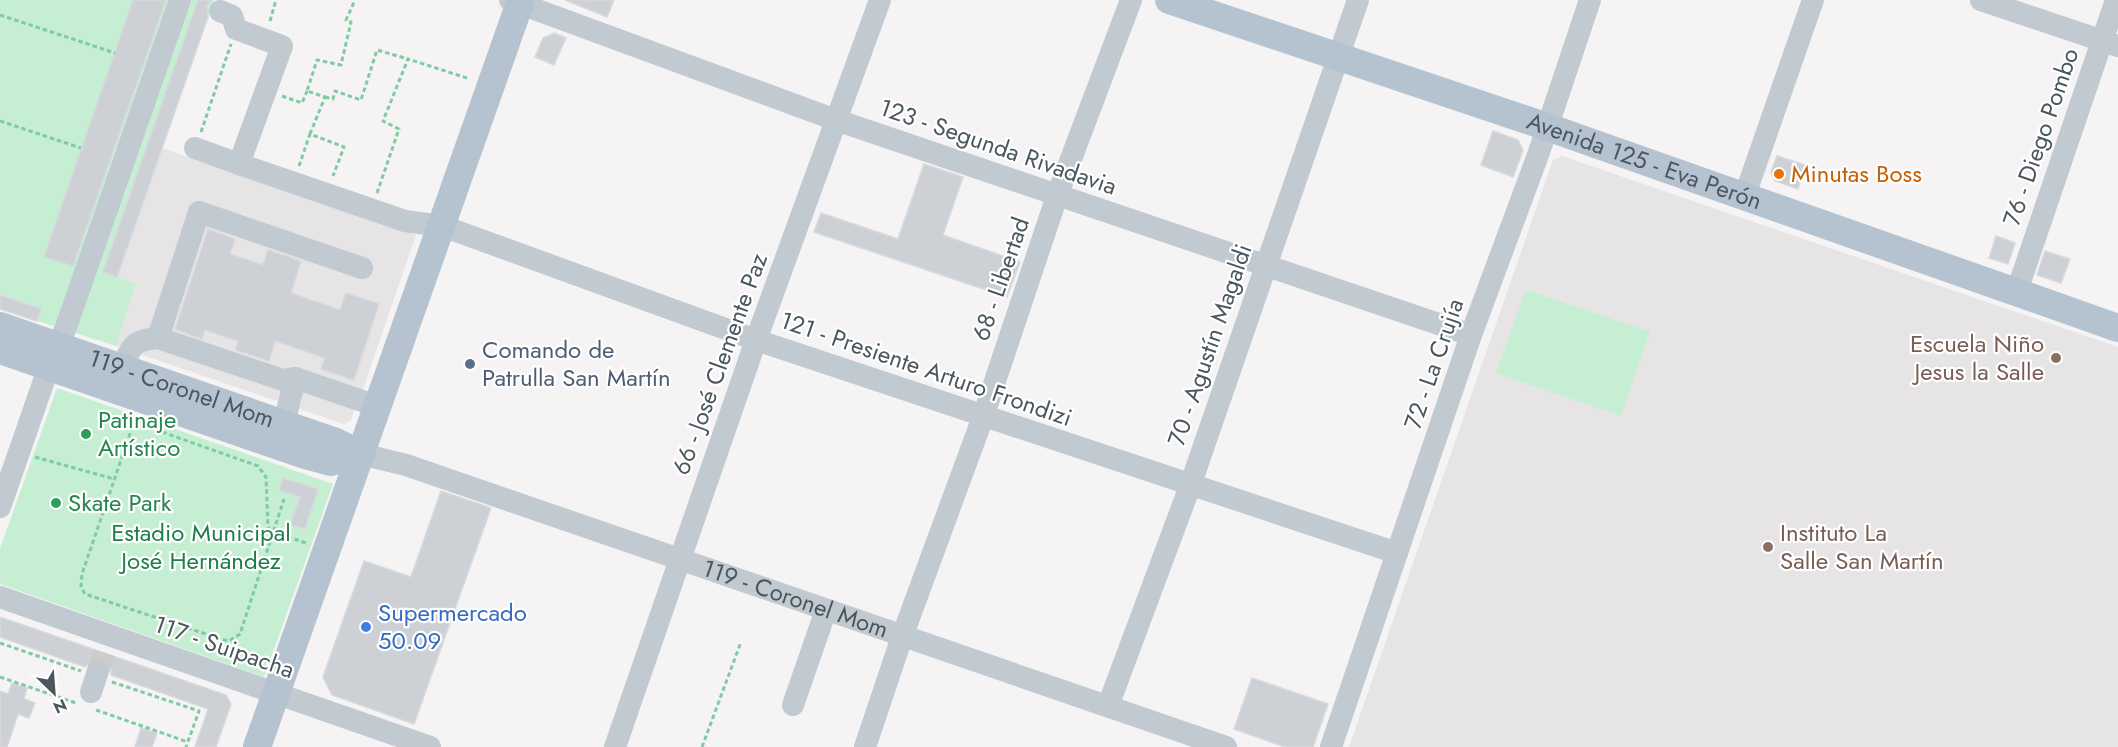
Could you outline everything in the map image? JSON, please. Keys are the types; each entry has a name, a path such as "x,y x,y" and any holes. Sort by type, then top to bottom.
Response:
{"main road":[{"name":"Avenida 125 - Eva Perón","path":"1169,0 1548,128 2118,328"},
{"path":"257,747 285,698 450,229 526,3"},
{"path":"278,747 285,698 326,551 370,456 377,406 450,229"},
{"name":"119 - Coronel Mom","path":"0,326 52,356 137,411 331,462 370,456"},
{"name":"119 - Coronel Mom","path":"0,350 122,368 336,442 370,456"}],"street":[{"path":"0,507 52,356 65,330 180,0"},
{"name":"66 - José Clemente Paz","path":"615,747 756,340 880,0"},
{"name":"68 - Libertad","path":"865,747 902,637 982,417 1057,196 1131,0"},
{"name":"70 - Agustín Magaldi","path":"1108,706 1190,486 1358,0"},
{"name":"72 - La Crujía","path":"1331,747 1471,335 1548,128 1590,0"},
{"path":"1744,198 1813,0"},
{"path":"1981,0 2110,44"},
{"name":"76 - Diego Pombo","path":"2017,291 2110,44 2116,0"},
{"name":"123 - Segunda Rivadavia","path":"526,3 836,120 1471,335"},
{"path":"220,11 231,15 236,29 282,46 239,164"},
{"name":"121 - Presiente Arturo Frondizi","path":"195,148 405,221 450,229 756,340 982,417 1397,553"},
{"path":"158,338 198,212 362,268"},
{"path":"122,368 133,345 142,339 158,338 283,380 295,378 377,406"},
{"path":"284,424 295,378"},
{"name":"119 - Coronel Mom","path":"370,456 679,558 902,637 1226,747"},
{"name":"117 - Suipacha","path":"0,597 101,663 285,698 430,747"},
{"path":"793,705 826,610"}],"path":[{"path":"264,39 276,0"},
{"path":"266,90 302,103 317,60 341,65 351,22 346,20 355,0"},
{"path":"0,15 115,53"},
{"path":"195,148 236,29"},
{"path":"307,91 333,99 335,91 361,100 377,50 476,81"},
{"path":"371,209 399,129 383,121 408,59"},
{"path":"294,182 325,97"},
{"path":"0,121 81,148"},
{"path":"310,134 344,147 326,194"},
{"path":"284,499 274,532 240,634 230,641 83,591 82,574 137,411 262,469 266,477 266,523 274,532 326,551"},
{"path":"34,457 114,479"},
{"path":"702,747 741,642"},
{"path":"186,747 199,711"}],"shaded area":[{"path":"162,148 416,235 363,389 351,405 354,411 351,420 344,424 116,346 136,284 117,277"},
{"name":"Instituto La Salle San Martín","path":"1562,156 2118,347 2118,747 1349,747 1553,160"}],"green space":[{"path":"0,0 214,0 117,277 136,284 116,346 0,309"},
{"path":"1526,290 1650,332 1621,416 1496,373"},
{"name":"Estadio Municipal José Hernández","path":"57,388 333,484 264,677 0,584 0,549"}],"building":[{"path":"133,0 166,0 73,266 44,257"},
{"path":"198,0 212,0 207,6 208,17 117,277 103,272"},
{"path":"565,0 614,0 607,17"},
{"path":"554,33 566,38 554,65 535,57 543,38"},
{"path":"1493,131 1518,140 1523,150 1513,177 1481,165"},
{"path":"1777,156 1805,165 1798,189 1775,181 1771,172"},
{"path":"924,164 963,177 943,235 1020,262 1007,297 814,232 821,213 898,239"},
{"path":"208,229 235,239 230,254 263,265 268,250 301,261 291,293 340,310 346,293 379,304 354,380 321,369 325,358 275,341 269,361 236,350 238,341 205,330 202,339 175,329"},
{"path":"1996,236 2015,243 2008,264 1989,258"},
{"path":"2045,251 2070,259 2061,283 2037,275"},
{"path":"0,295 41,309 37,321 0,309"},
{"path":"283,478 318,489 305,529 290,525 300,497 279,490"},
{"path":"441,491 491,508 414,724 332,695 323,677 364,561 411,577"},
{"path":"0,617 226,695 231,704 216,747 195,747 208,709 111,675 111,668 103,658 95,658 85,667 0,637"},
{"path":"1252,678 1328,704 1313,747 1285,747 1234,729"},
{"path":"12,683 27,688 24,699 35,703 29,718 18,714 7,747 0,747 0,691 8,694"},
{"path":"141,728 157,733 152,747 135,747"}],"tunnel":[{"path":"98,671 104,653"}],"place":[{"name":"Minutas Boss","path":"1779,174"},
{"name":"Escuela Niño Jesus la Salle","path":"2056,358"},
{"name":"Comando de Patrulla San Martín","path":"470,364"},
{"name":"Patinaje Artístico","path":"86,434"},
{"name":"Skate Park","path":"56,503"},
{"name":"Instituto La Salle San Martín","path":"1768,547"},
{"name":"Supermercado 50.09","path":"366,627"}]}
